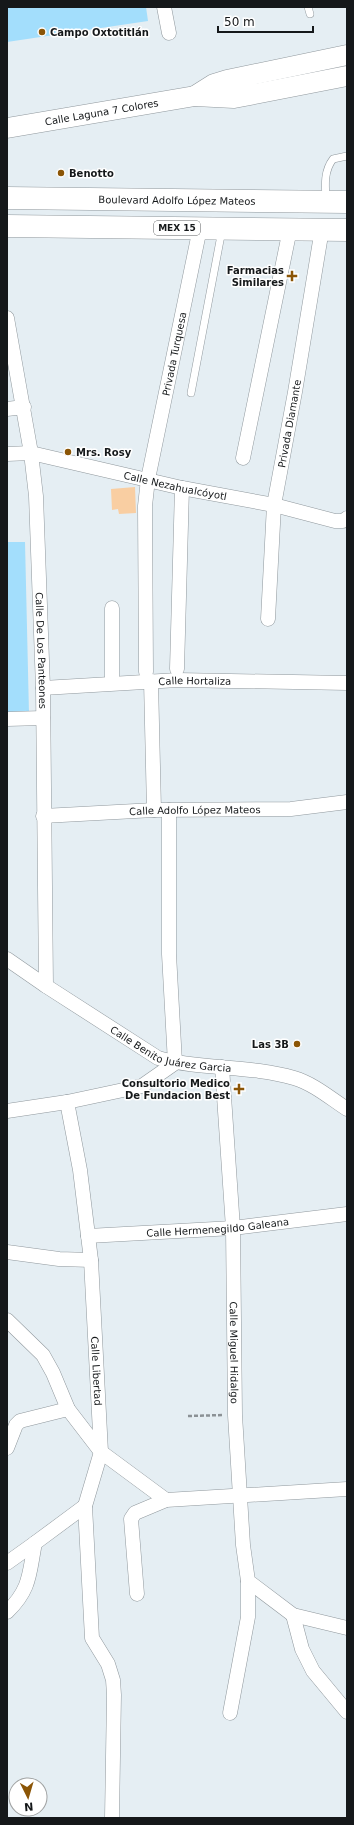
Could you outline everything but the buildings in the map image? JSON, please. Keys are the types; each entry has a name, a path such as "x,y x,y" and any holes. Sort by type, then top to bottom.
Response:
{"main road":[{"name":"Calle Laguna 7 Colores","path":"195,96 214,84 227,80 347,55"},
{"name":"Calle Laguna 7 Colores","path":"7,128 195,96 234,98 347,76"},
{"name":"Boulevard Adolfo López Mateos","path":"7,198 337,201"},
{"name":"MEX 15","path":"7,226 347,230"}],"street":[{"path":"164,7 169,33"},
{"name":"Privada Turquesa","path":"154,810 148,677 146,506 148,479 200,228"},
{"path":"243,458 290,229"},
{"name":"Privada Diamante","path":"268,620 274,505 295,392 322,229"},
{"name":"Calle De Los Panteones","path":"7,318 24,407 36,496 43,688 43,816 46,986"},
{"path":"7,409 24,407"},
{"name":"Calle Nezahualcóyotl","path":"7,454 31,453 182,488 274,505 335,521 345,519"},
{"path":"176,669 182,488"},
{"path":"112,608 112,683"},
{"name":"Calle Hortaliza","path":"43,688 112,683 148,677 347,683"},
{"path":"7,719 43,718"},
{"name":"Calle Adolfo López Mateos","path":"43,816 154,810 292,809 347,802"},
{"path":"7,1111 67,1102 142,1086 175,1063 169,954 170,810"},
{"name":"Calle Benito Juárez Garcia","path":"7,959 148,1053 158,1058 175,1063 222,1067 295,1078 312,1085 347,1109"},
{"name":"Calle Miguel Hidalgo","path":"222,1067 233,1228 235,1415 243,1545 248,1581 248,1617 230,1712"},
{"name":"Calle Libertad","path":"67,1102 78,1164 91,1260 100,1452 86,1506 92,1638 108,1664 113,1680 112,1818"},
{"name":"Calle Hermenegildo Galeana","path":"88,1236 233,1228 347,1214"},
{"path":"7,1252 59,1259 91,1260"},
{"path":"7,1320 43,1355 53,1373 68,1409 100,1452 166,1500"},
{"path":"7,1448 16,1425 20,1421 68,1409"},
{"path":"137,1594 131,1519 135,1513 166,1500 347,1489"},
{"path":"7,1563 86,1506"},
{"path":"7,1612 20,1600 25,1591 35,1543"},
{"path":"248,1581 293,1615 347,1628"},
{"path":"293,1615 302,1649 313,1670 347,1712"}],"lane":[{"path":"337,201 325,179 328,166 333,159 347,156"},
{"path":"191,393 222,228"}],"path":[{"path":"188,1416 235,1415"}],"shaded area":[{"name":"Campo Oxtotitlán","path":"7,7 146,7 148,21 7,42"},
{"path":"7,542 25,542 29,714 7,714"}],"place":[{"name":"Campo Oxtotitlán","path":"42,32"},
{"name":"Benotto","path":"61,173"},
{"name":"Farmacias Similares","path":"292,276"},
{"name":"Mrs. Rosy","path":"68,452"},
{"name":"Las 3B","path":"297,1044"},
{"name":"Consultorio Medico De Fundacion Best","path":"239,1089"}]}
